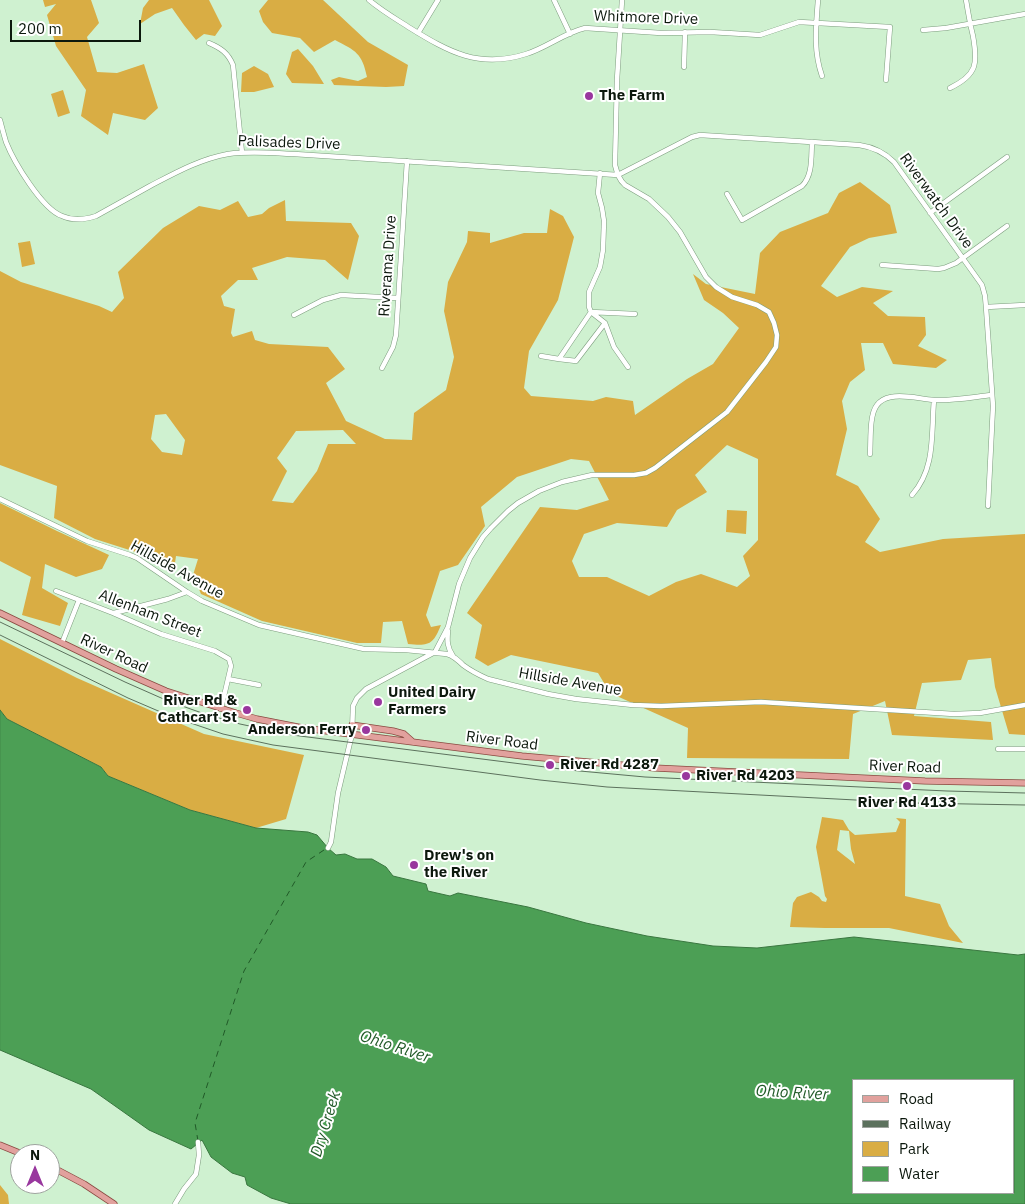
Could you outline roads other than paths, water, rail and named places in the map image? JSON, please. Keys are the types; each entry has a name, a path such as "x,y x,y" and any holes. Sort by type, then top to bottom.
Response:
{"main road":[{"name":"River Road","path":"0,613 140,680 192,700 257,719 311,730 522,756 655,768 925,781 1025,783"},
{"path":"352,725 394,731 404,734 413,742"},
{"path":"60,1171 84,1184 114,1204"}],"street":[{"name":"Whitmore Drive","path":"369,0 389,15 440,46 462,55 484,59 496,59 528,53 585,28 662,33 710,32 760,35 795,22 890,27 886,80"},
{"path":"418,33 438,0"},
{"path":"554,0 570,34"},
{"path":"453,656 448,649 448,627 459,584 470,558 483,537 508,511 528,496 562,482 592,475 634,475 655,468 727,412 776,347 776,329 769,312 757,305 724,293 711,283 680,232 668,217 649,198 625,185 618,175 615,166 617,80 622,0"},
{"path":"818,0 815,42 818,66 822,76"},
{"path":"950,88 966,79 974,67 976,55 966,0"},
{"path":"923,30 946,28 1025,14"},
{"path":"684,67 685,32"},
{"path":"209,43 223,50 231,59 233,65 242,153"},
{"name":"Palisades Drive","path":"0,120 11,153 41,200 56,214 74,219 96,216 193,164 216,157 242,153 275,153 618,175"},
{"name":"Riverwatch Drive","path":"618,175 700,135 864,146 878,150 894,162 982,285 985,296 992,395 988,506"},
{"path":"727,194 742,220 802,186 810,173 812,142"},
{"path":"930,213 1007,157"},
{"name":"Riverama Drive","path":"382,368 395,341 407,162"},
{"path":"600,173 598,193 604,221 603,250 600,267 589,292 589,307 591,312 605,323 614,347 628,367"},
{"path":"882,265 938,269 951,266 1007,226"},
{"path":"294,315 323,300 341,295 398,298"},
{"path":"986,307 1025,304"},
{"path":"591,312 635,314"},
{"path":"558,359 591,312"},
{"path":"541,356 576,361 605,323"},
{"path":"870,454 872,418 876,405 887,398 898,396 950,400 992,395"},
{"path":"912,495 922,482 928,467 934,400"},
{"name":"Hillside Avenue","path":"0,500 87,541 137,558 202,601 259,625 364,649 414,650 447,654 488,679 548,694 632,705 661,706 760,702 954,714 980,713 1025,705"},
{"name":"Allenham Street","path":"56,591 175,639 215,651 229,659 231,664 228,679"},
{"path":"113,613 168,599 187,592"},
{"path":"62,643 79,600"},
{"path":"328,848 331,842 338,793 352,734 353,706 360,694 366,689 436,652 448,627"},
{"path":"414,650 417,655 417,662"},
{"path":"221,709 228,679 259,685"},
{"path":"998,749 1025,750"},
{"path":"175,1204 196,1174 200,1155 198,1142"}],"water":[{"path":"0,710 7,719 101,767 108,776 190,810 256,828 308,832 317,835 336,855 345,854 357,859 372,859 386,867 393,876 426,884 428,891 450,896 458,893 528,907 586,923 647,936 713,946 757,948 854,937 1018,955 1025,954 1025,1204 291,1204 271,1198 247,1185 245,1177 232,1173 211,1157 202,1140 191,1149 149,1130 91,1089 0,1050"}],"railway":[{"path":"0,622 168,701 240,724 292,735 569,770 645,777 1025,793"},
{"path":"0,635 128,698 170,716 223,734 273,745 607,787 913,803 1025,805"}],"place":[{"name":"The Farm","path":"589,96"},
{"name":"United Dairy Farmers","path":"378,702"},
{"name":"River Rd & Cathcart St","path":"247,710"},
{"name":"Anderson Ferry","path":"366,730"},
{"name":"River Rd 4287","path":"550,765"},
{"name":"River Rd 4203","path":"686,776"},
{"name":"River Rd 4133","path":"907,786"},
{"name":"Drew's on the River","path":"414,865"}],"water label":[{"name":"Ohio River","path":"395,1047"},
{"name":"Ohio River","path":"792,1093"},
{"name":"Dry Creek","path":"326,1124"}]}
